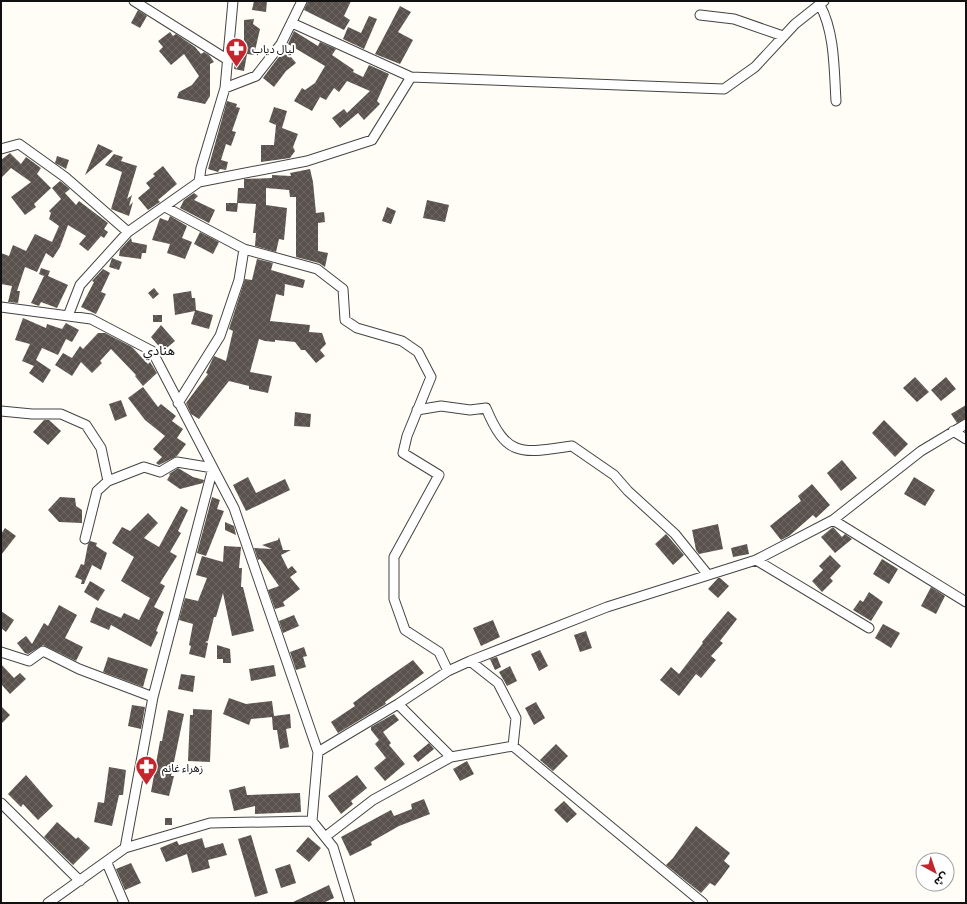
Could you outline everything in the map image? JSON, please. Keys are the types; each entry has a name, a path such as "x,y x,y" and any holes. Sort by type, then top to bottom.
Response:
{"street":[{"path":"134,1 228,60"},
{"path":"199,182 201,168 225,88 233,1"},
{"path":"225,88 256,76 281,44 302,1"},
{"path":"292,23 411,77 724,88 755,67 783,36 822,3 833,57 836,101"},
{"path":"700,15 734,19 783,36"},
{"path":"68,316 80,284 128,232 199,182 307,161 372,140 411,77"},
{"path":"1,149 19,144 64,177 128,232"},
{"path":"165,207 244,249 317,269 343,289 345,320 357,328 402,341 418,352 431,377 407,436 403,452 439,475 394,557 394,599 405,630 439,652 448,671"},
{"path":"178,403 220,336 239,280 244,249"},
{"path":"1,307 91,320 152,351 234,508 318,752 312,821 333,847 350,903"},
{"path":"417,410 441,406 470,410 486,408 493,427 509,446 519,450 544,450 572,446 614,475 628,491 675,534 708,575"},
{"path":"1,411 32,414 60,414 86,425 101,448 108,482"},
{"path":"318,752 398,704 448,671 470,661 606,607 756,560 833,520 921,451 966,424"},
{"path":"953,431 966,439"},
{"path":"86,539 97,491 108,482 144,467 160,472 177,462 213,468"},
{"path":"125,848 153,697 213,468"},
{"path":"833,520 966,602"},
{"path":"756,560 869,628"},
{"path":"1,652 29,661 44,651 79,668 153,697"},
{"path":"470,661 498,683 516,718 513,746"},
{"path":"398,704 451,757"},
{"path":"325,837 373,800 451,757 513,746 703,903"},
{"path":"1,803 80,881"},
{"path":"48,903 107,863 125,848 210,823 312,821"},
{"path":"107,863 124,903"}],"building":[{"path":"254,1 267,1 266,12 252,10"},
{"path":"308,1 351,1 344,16 350,20 344,30 304,10"},
{"path":"400,6 411,12 398,32 413,40 400,64 375,54"},
{"path":"138,10 147,16 140,28 131,23"},
{"path":"369,16 377,19 364,49 343,39 348,27 361,33"},
{"path":"254,19 253,24 260,29 254,55 247,54 244,71 234,69 236,54 239,54 242,42 244,42 244,20"},
{"path":"294,31 318,46 320,42 336,49 332,55 354,70 353,72 363,77 369,65 389,74 377,101 380,104 364,120 358,113 340,128 332,118 344,109 347,113 370,91 347,81 339,92 334,88 326,100 320,97 312,111 294,101 302,88 305,90 315,83 325,66 288,44"},
{"path":"170,32 173,36 176,34 195,47 201,54 204,52 209,55 214,62 210,64 210,96 205,104 177,98 179,92 192,85 199,76 184,54 171,65 159,51 163,47 158,41"},
{"path":"286,51 296,63 286,71 274,87 263,78 278,58"},
{"path":"227,101 237,104 236,107 240,108 232,131 236,132 231,146 226,144 221,160 228,162 226,170 220,169 218,172 208,169"},
{"path":"274,107 287,111 282,128 298,134 293,147 295,151 290,158 261,162 261,145 274,145 276,125 269,122"},
{"path":"98,144 113,151 85,175"},
{"path":"10,153 21,164 26,157 41,168 37,174 51,188 34,204 36,207 25,215 11,197 31,182 11,168 1,178 1,160"},
{"path":"114,154 123,157 121,161 137,166 127,199 132,195 129,206 133,202 129,216 111,209 122,172 105,165"},
{"path":"57,156 69,160 66,169 55,163"},
{"path":"163,166 177,184 158,200 160,202 148,210 138,198 150,188 146,183 155,176 153,174"},
{"path":"310,169 313,182 316,213 324,212 325,222 318,223 318,251 328,253 325,267 319,263 296,257 296,197 290,197 289,190 266,188 266,205 287,208 284,240 279,239 276,252 255,246 256,233 253,233 256,204 238,203 237,212 226,211 226,203 237,203 238,188 244,188 244,179 272,178 272,175 291,176 290,173"},
{"path":"60,181 70,189 65,193 76,205 79,201 108,223 104,229 108,232 104,238 101,236 88,251 79,244 86,236 68,225 60,247 53,258 46,253 37,272 25,267 17,291 20,291 18,303 8,302 12,286 1,284 1,253 9,256 13,245 26,251 35,234 52,242 59,226 49,219 51,213 49,211 61,199 52,188"},
{"path":"194,193 198,196 194,200 215,210 209,223 180,208 184,200"},
{"path":"427,200 449,205 445,222 423,218"},
{"path":"387,207 396,211 391,224 382,221"},
{"path":"170,216 187,226 182,238 192,242 185,259 167,253 170,244 152,240 160,218 168,221"},
{"path":"200,232 219,242 213,254 194,244"},
{"path":"131,238 132,242 147,245 146,253 142,253 141,259 119,256 120,250"},
{"path":"112,258 122,262 119,270 109,267"},
{"path":"257,259 273,263 271,270 305,280 303,288 285,284 284,296 276,294 270,321 310,325 309,332 322,333 326,344 320,350 325,356 316,363 305,350 301,350 295,342 275,340 275,342 259,339 250,372 272,376 268,393 249,389 249,386 229,381 199,419 191,414 186,403 208,374 206,373 214,356 226,361 233,331 229,329 245,279 252,280"},
{"path":"41,268 50,271 48,276 68,285 57,308 41,302 39,306 31,303 44,276 39,274"},
{"path":"103,269 110,273 101,292 106,294 96,314 81,307 94,282 92,281"},
{"path":"154,288 159,294 153,299 148,293"},
{"path":"191,291 192,298 195,298 196,310 213,315 209,329 191,324 195,311 175,315 173,294"},
{"path":"153,315 162,315 162,322 153,322"},
{"path":"23,318 46,328 47,324 62,329 66,323 79,330 72,342 66,339 58,355 42,348 36,360 51,370 43,383 29,373 34,366 22,361 30,344 15,340"},
{"path":"161,325 175,341 163,351 151,337"},
{"path":"98,333 105,333 132,347 148,364 150,362 157,373 143,386 135,376 136,375 111,349 100,361 102,363 92,373 81,362 72,376 55,365 63,353 72,358 80,346 83,349"},
{"path":"915,377 929,392 917,402 903,388"},
{"path":"946,377 956,389 941,401 931,390"},
{"path":"143,387 158,407 161,404 176,416 172,421 183,429 177,438 186,444 177,456 159,465 156,463 162,457 153,449 165,436 145,420 128,398"},
{"path":"121,400 127,416 115,421 109,404"},
{"path":"966,405 966,418 957,423 951,414"},
{"path":"295,412 311,414 310,427 294,426"},
{"path":"44,420 49,420 61,431 48,445 33,432"},
{"path":"884,420 908,444 895,457 872,433"},
{"path":"842,460 857,478 841,491 827,473"},
{"path":"178,468 193,477 204,480 203,483 180,489 167,480 170,475 169,474"},
{"path":"248,477 256,493 285,479 290,490 246,511 233,485"},
{"path":"914,477 935,490 925,506 904,494"},
{"path":"812,484 830,505 816,518 813,515 789,536 781,540 770,526 801,501 798,496"},
{"path":"60,497 75,498 76,506 82,510 82,523 59,522 48,510"},
{"path":"212,497 220,500 217,509 224,511 206,556 197,553"},
{"path":"181,506 188,510 178,531 181,533 170,552 177,556 160,583 165,586 154,607 164,612 156,631 158,632 151,647 111,625 109,630 90,622 96,607 121,618 124,613 139,620 150,598 121,581 134,557 112,543 122,527 130,531 148,513 158,523 144,538 159,547"},
{"path":"225,522 234,526 236,535 225,530"},
{"path":"718,524 723,549 699,554 696,550 692,530"},
{"path":"833,527 842,537 845,534 852,539 835,553 821,537"},
{"path":"5,528 16,536 1,555 1,534"},
{"path":"666,534 684,555 673,565 655,544"},
{"path":"279,537 283,550 291,550 281,555 288,569 292,566 297,572 290,577 300,589 283,602 285,606 275,609 268,590 279,586 260,559 258,560 254,548 272,549 262,545 278,540"},
{"path":"90,541 97,543 96,546 107,553 101,570 92,565 84,584 81,584 82,580 75,577 81,564 84,565 88,544"},
{"path":"747,544 749,554 733,557 731,548"},
{"path":"224,546 241,547 239,568 242,568 241,587 243,587 254,631 232,636 223,593 216,617 214,617 208,641 205,642 208,643 205,658 189,654 193,624 179,620 185,598 198,601 207,578 196,575 202,556 223,562"},
{"path":"830,555 841,566 830,578 833,581 822,592 812,581 823,570 819,566"},
{"path":"882,559 898,569 889,584 873,574"},
{"path":"718,578 729,586 718,598 708,589"},
{"path":"90,581 105,590 98,601 84,592"},
{"path":"931,587 945,596 936,614 921,606"},
{"path":"869,592 883,602 871,621 853,610 860,600 863,602"},
{"path":"59,605 77,615 65,638 83,647 76,661 43,645 28,654 25,653 17,643 26,636 32,644 44,623 48,626"},
{"path":"1,611 14,620 6,632 1,628"},
{"path":"728,611 737,619 720,641 723,643 711,656 716,660 701,678 696,674 679,696 660,680 671,667 679,674 703,643 702,642"},
{"path":"294,615 299,626 283,633 279,621"},
{"path":"493,620 500,637 481,646 473,628"},
{"path":"883,624 900,633 891,648 875,638"},
{"path":"586,631 592,648 580,652 574,635"},
{"path":"217,645 230,649 231,663 223,663 223,659 217,659"},
{"path":"304,647 307,656 303,657 306,667 296,670 290,652"},
{"path":"540,650 548,666 539,671 531,654"},
{"path":"108,657 148,669 143,687 103,672"},
{"path":"497,657 501,667 495,670 490,659"},
{"path":"413,660 424,673 385,702 386,704 338,733 331,722 355,706 353,703"},
{"path":"1,664 14,678 20,673 26,679 10,694 1,684"},
{"path":"274,665 276,676 251,681 249,669"},
{"path":"510,666 517,681 507,686 499,672"},
{"path":"181,674 195,676 193,692 178,689"},
{"path":"229,698 246,704 272,701 274,716 290,714 291,728 286,729 289,747 280,749 277,730 273,730 272,717 251,719 249,725 223,714"},
{"path":"536,702 545,718 534,725 525,708"},
{"path":"132,705 145,707 141,729 128,726"},
{"path":"1,706 10,715 1,724"},
{"path":"193,709 212,710 210,762 188,761 190,715 193,715"},
{"path":"168,710 184,714 171,776 174,776 169,796 151,792 160,741 162,741"},
{"path":"394,714 399,720 383,732 391,743 389,745 405,764 385,781 374,768 386,758 375,744 379,740 371,730 371,727"},
{"path":"429,743 434,749 418,762 413,756"},
{"path":"556,744 568,756 553,771 540,760"},
{"path":"467,761 474,774 460,781 453,769"},
{"path":"109,767 126,770 123,795 119,795 112,826 94,822 98,802 104,803"},
{"path":"26,775 53,806 38,820 23,804 21,807 8,794"},
{"path":"357,775 367,788 351,801 353,804 341,814 328,796"},
{"path":"245,786 247,795 300,793 301,812 255,814 255,806 234,811 229,790"},
{"path":"424,799 430,814 399,826 371,842 372,845 350,856 341,837 391,810 394,816 412,809 411,804"},
{"path":"564,801 577,814 567,823 554,810"},
{"path":"165,818 172,818 172,825 165,825"},
{"path":"57,822 76,839 78,837 90,848 73,865 44,837"},
{"path":"696,826 730,853 724,861 730,866 715,886 710,883 701,893 666,865 673,858"},
{"path":"251,835 268,893 255,897 238,839"},
{"path":"308,837 321,848 309,862 296,851"},
{"path":"202,838 205,848 223,843 227,855 208,860 210,868 192,873 187,854 166,862 160,848 177,841 179,845"},
{"path":"131,863 141,883 125,890 116,869"},
{"path":"290,864 296,883 281,888 275,869"},
{"path":"329,885 334,898 323,903 291,903"}],"place":[{"name":"ليال دياب","path":"237,68"},
{"name":"زهراء غانم","path":"146,786"}],"district":[{"name":"هنادي","path":"159,349"}]}
